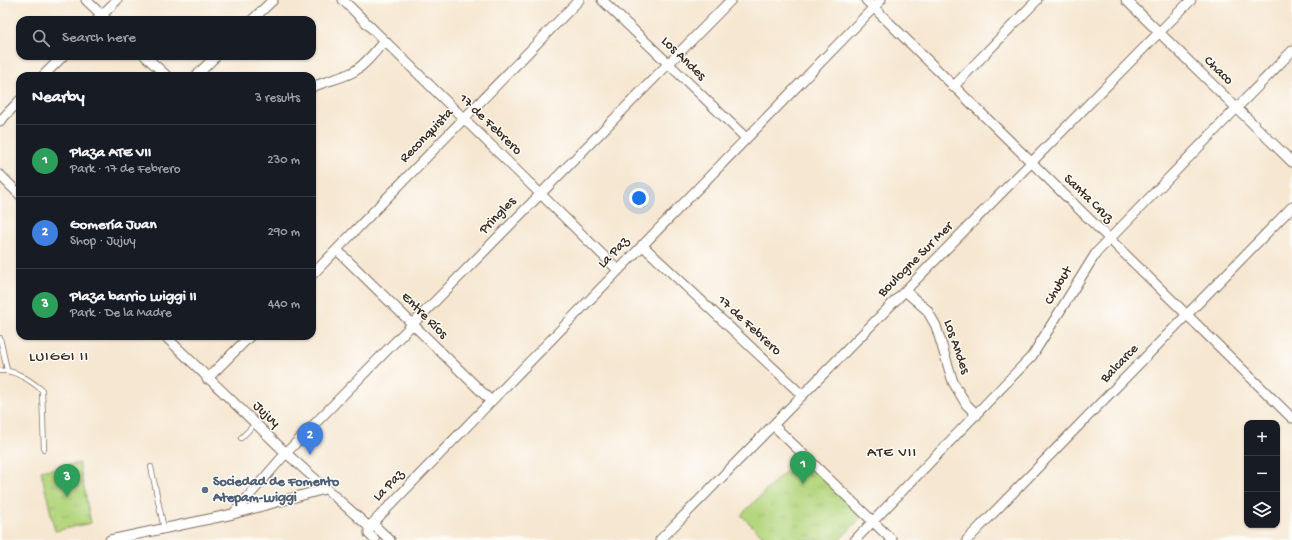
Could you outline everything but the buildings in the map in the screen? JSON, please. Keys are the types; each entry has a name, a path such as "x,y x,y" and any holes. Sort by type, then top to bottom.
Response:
{"street":[{"path":"86,0 100,16"},
{"path":"104,16 117,0"},
{"path":"256,16 272,0"},
{"name":"17 de Febrero","path":"343,0 384,42 618,270"},
{"name":"Reconquista","path":"316,271 579,0"},
{"name":"Los Andes","path":"602,0 746,138"},
{"name":"Pringles","path":"234,514 286,453 731,0"},
{"name":"Santa Cruz","path":"866,0 1292,418"},
{"name":"La Paz","path":"369,527 882,0"},
{"path":"953,87 1037,0"},
{"name":"Chaco","path":"1126,0 1158,33 1292,162"},
{"name":"Boulogne Sur Mer","path":"660,540 1191,0"},
{"path":"316,86 322,82 352,72 362,65 384,42"},
{"name":"Chubut","path":"855,540 977,415 1032,356 1087,265 1096,253 1292,51"},
{"path":"47,72 59,60"},
{"path":"150,60 163,72"},
{"path":"200,72 212,60"},
{"path":"0,121 16,104"},
{"path":"0,175 16,191"},
{"name":"Balcarce","path":"967,540 1292,207"},
{"name":"17 de Febrero","path":"642,245 802,395"},
{"name":"Entre Ríos","path":"337,250 491,401"},
{"name":"Los Andes","path":"905,291 927,310 936,326 953,382 966,404 977,415"},
{"name":"Jujuy","path":"168,340 286,453 369,527"},
{"path":"207,378 246,340"},
{"path":"774,425 892,540"},
{"path":"110,540 234,514 326,489"},
{"path":"375,540 369,534 369,527 376,527 390,540"}],"lane":[{"path":"0,338 7,370"},
{"path":"0,371 7,370 30,381 42,390 44,450"},
{"path":"241,438 256,424"},
{"path":"151,467 164,529"}],"green space":[{"path":"803,454 865,514 839,540 767,540 741,515"},
{"path":"79,463 91,523 55,531 41,471"}],"place":[{"name":"Gomería Juan","path":"310,455"},
{"name":"Plaza ATE VII","path":"803,484"},
{"name":"Sociedad de Fomento Atepam-Luiggi","path":"205,490"},
{"name":"Plaza barrio Luiggi II","path":"67,497"}],"district":[{"name":"LUIGGI II","path":"59,357"},
{"name":"ATE VII","path":"892,453"}]}
